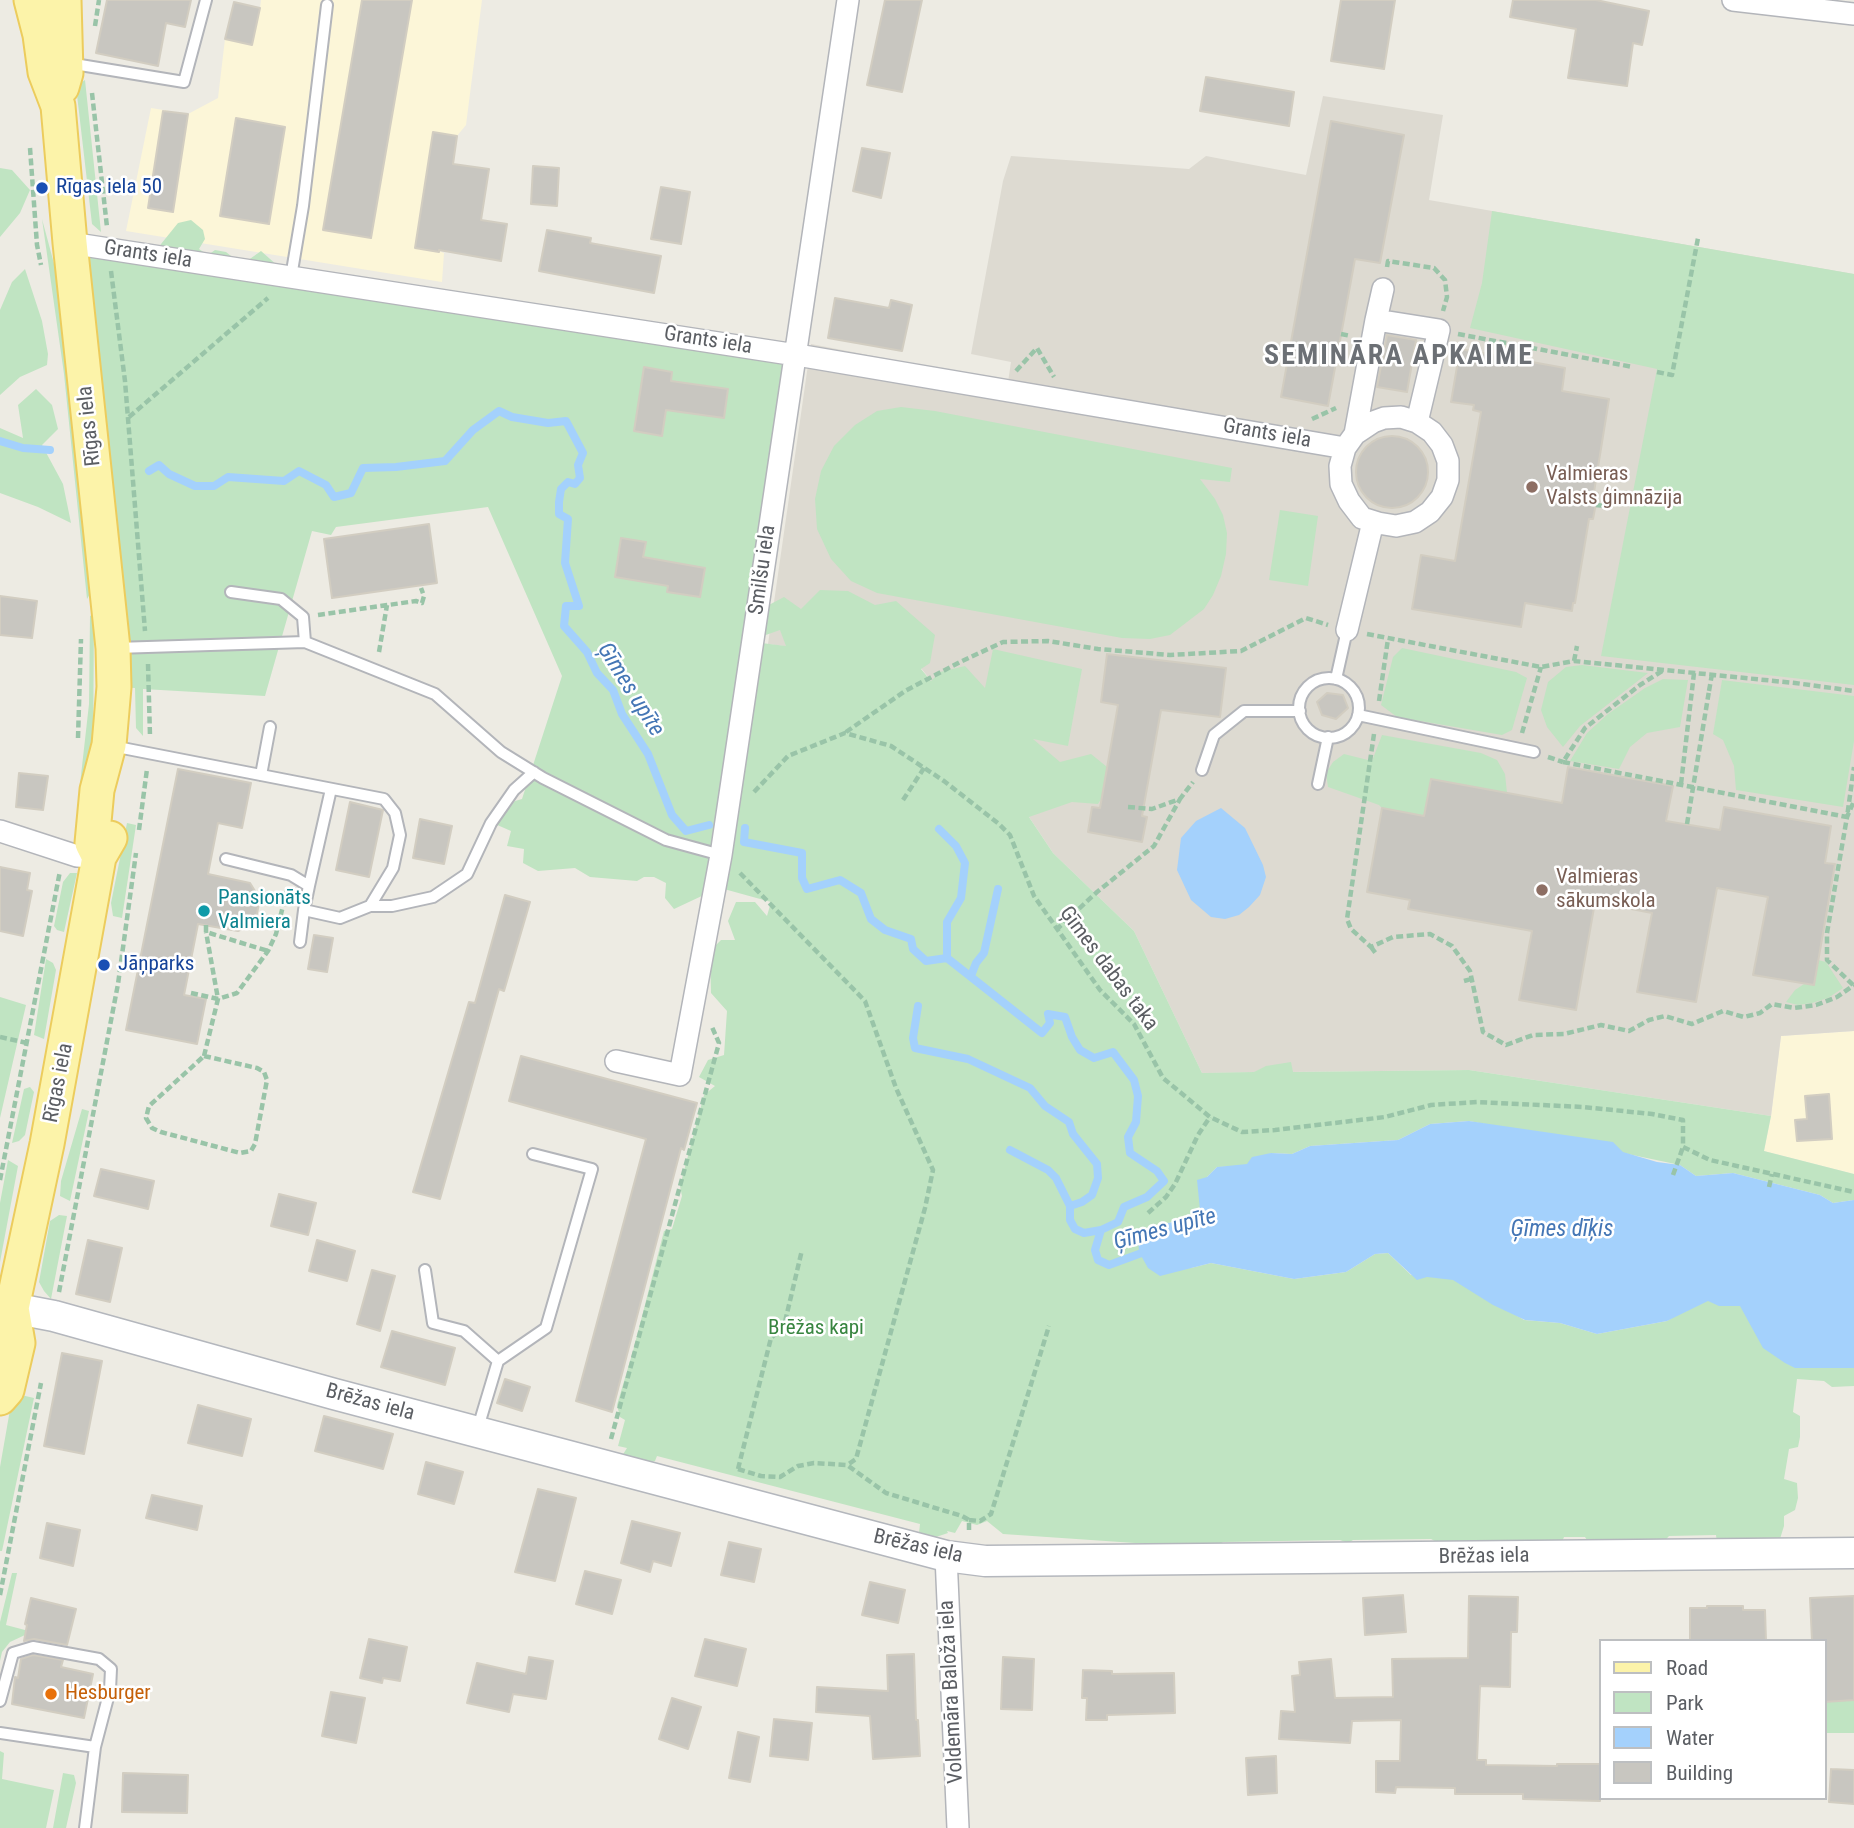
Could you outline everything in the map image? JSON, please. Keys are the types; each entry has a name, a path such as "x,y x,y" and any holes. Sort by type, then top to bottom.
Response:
{"main road":[{"name":"Rīgas iela","path":"0,1398 7,1390 18,1343 6,1320 51,1125 99,857 113,834 121,776 109,745 113,648 58,106 45,72 40,35 31,0"},
{"name":"Rīgas iela","path":"58,106 66,73 77,65 64,0"}],"street":[{"name":"Smilšu iela","path":"616,1061 680,1075 721,855 848,0"},
{"path":"1733,0 1854,13"},
{"name":"Grants iela","path":"70,243 1350,441"},
{"path":"1350,441 1368,423 1384,418 1401,417 1418,422 1432,432 1442,445 1448,461 1448,480 1442,497 1430,512 1415,522 1396,526 1362,518 1349,501 1341,484 1340,466 1360,405 1383,289"},
{"path":"1376,320 1439,330 1418,422"},
{"path":"1347,630 1373,522"},
{"path":"0,831 78,856 99,857"},
{"name":"Brēžas iela","path":"6,1320 54,1316 477,1431 957,1548 985,1561 1854,1553"},
{"name":"Voldemāra Baloža iela","path":"957,1548 958,1828"}],"lane":[{"path":"77,65 184,82 206,0"},
{"path":"291,277 303,206 327,5"},
{"path":"231,592 281,599 303,617 305,642"},
{"path":"1336,679 1347,630"},
{"path":"113,648 305,642 435,694 501,751 534,772 666,840 721,855"},
{"path":"1326,678 1336,679 1345,682 1357,696 1358,715 1347,732 1338,736 1318,735 1303,721 1300,711 1303,693 1309,685 1326,678"},
{"path":"1202,770 1214,735 1244,711 1300,711"},
{"path":"1358,715 1534,752"},
{"path":"261,775 270,727"},
{"path":"1318,783 1328,737"},
{"path":"109,745 384,799 395,813 400,835 393,868 370,906"},
{"path":"304,910 340,918 370,906 392,906 433,897 467,874 491,823 514,790 534,772"},
{"path":"300,942 304,910 331,789"},
{"path":"226,859 291,875 309,886"},
{"path":"477,1431 498,1361 546,1328 592,1169 533,1154"},
{"path":"425,1270 433,1323 464,1331 498,1361"},
{"path":"0,1701 13,1653 33,1647 99,1659 111,1668 110,1690 95,1747 85,1828"},
{"path":"0,1733 95,1747"}],"path":[{"path":"99,0 77,65 107,225"},
{"path":"1657,372 1672,375 1698,238"},
{"path":"1383,289 1388,261 1433,268 1445,281 1447,297 1439,330 1633,367"},
{"path":"111,274 128,417 146,636"},
{"path":"128,417 268,298"},
{"path":"1306,422 1338,407 1360,405"},
{"path":"1595,505 1605,506"},
{"path":"303,617 416,601 422,603 424,596 421,589"},
{"path":"376,670 387,605"},
{"path":"725,821 788,757 845,733 905,691 1003,642 1048,640 1098,649 1170,655 1241,651 1306,618 1347,630"},
{"path":"1377,955 1351,929 1348,919 1388,639 1541,667 1574,662 1712,674 1854,691"},
{"path":"1574,662 1577,646"},
{"path":"148,663 150,736"},
{"path":"1517,749 1541,667"},
{"path":"1663,670 1585,728 1563,762 1847,817"},
{"path":"1681,784 1694,673"},
{"path":"1687,824 1712,674"},
{"name":"Ģīmes dabas taka","path":"845,733 891,746 999,824 1010,835 1034,896 1056,930 1100,990 1134,1024 1163,1079 1210,1117 1242,1132 1385,1117 1431,1105 1477,1101 1652,1114 1683,1120 1683,1147 1673,1175"},
{"path":"139,832 148,767"},
{"path":"1371,947 1393,937 1430,934 1452,946 1470,971 1483,1031 1506,1045 1533,1035 1564,1034 1601,1025 1629,1031 1648,1020 1665,1016 1692,1024 1723,1011 1744,1017 1760,1013 1772,1004 1794,1009 1816,1005 1837,997 1853,985 1827,960 1828,933 1854,767"},
{"path":"903,800 924,768"},
{"path":"1056,930 1154,846 1180,799 1202,770"},
{"path":"1128,807 1153,809 1180,799"},
{"path":"1847,817 1854,801"},
{"path":"58,1300 118,984 137,846"},
{"path":"721,855 771,902 865,1001 896,1088 933,1170 856,1459 847,1465"},
{"path":"0,1180 60,873"},
{"path":"191,993 218,999 237,993 268,951 276,934 291,875"},
{"path":"204,1056 264,1072 267,1080 255,1144 251,1151 240,1153 161,1132 152,1128 146,1118 149,1106 204,1056 218,999 206,925"},
{"path":"206,932 268,951"},
{"path":"1464,981 1471,979"},
{"path":"609,1447 719,1043 696,991"},
{"path":"0,1037 27,1043"},
{"path":"1148,1213 1166,1197 1175,1184 1198,1135 1210,1117"},
{"path":"1683,1147 1710,1160 1854,1192"},
{"path":"1769,1187 1772,1174"},
{"path":"736,1476 771,1338 783,1326 802,1250"},
{"path":"738,1469 761,1476 780,1477 797,1466 814,1463 847,1465 886,1493 980,1521 991,1514 1049,1326"},
{"path":"0,1595 43,1375"},
{"path":"957,1548 970,1520"}],"shaded area":[{"path":"261,0 482,0 466,125 457,136 439,251 444,253 442,282 126,231 151,108 188,114 218,98 225,39 234,2 260,8"},
{"path":"1323,96 1443,115 1429,200 1854,274 1854,1031 1781,1036 1771,1116 1469,1070 1202,1073 1134,931 1053,853 978,740 917,663 768,644 811,344 1008,382 1011,362 971,354 1003,181 1011,156 1189,169 1206,156 1306,175"},
{"path":"1854,1031 1854,1174 1764,1151 1781,1036"}],"green space":[{"path":"85,80 101,232 92,224 77,95 79,84"},
{"path":"0,168 12,170 30,190 20,213 0,237"},
{"path":"1492,211 1854,274 1854,685 1601,656 1657,369 1470,328 1482,283"},
{"path":"42,219 60,286 91,592 87,599 64,374"},
{"name":"Brēžas kapi","path":"191,220 203,230 205,239 199,249 208,255 215,250 226,252 236,260 247,261 261,251 278,266 796,355 753,642 786,646 780,630 763,636 765,607 784,597 801,609 820,590 848,591 875,605 896,601 935,635 930,663 921,669 931,681 940,672 965,666 985,688 993,649 1082,669 1068,746 1033,739 1060,762 1091,754 1112,771 1109,787 1098,804 1072,802 1029,817 1053,853 1134,931 1202,1073 1254,1072 1266,1066 1291,1062 1293,1072 1469,1070 1771,1116 1764,1151 1854,1174 1854,1200 1833,1203 1820,1195 1733,1173 1696,1176 1680,1165 1469,1121 1430,1124 1398,1140 1310,1146 1292,1154 1271,1153 1250,1166 1217,1167 1207,1177 1211,1203 1192,1218 1154,1226 1191,1268 1211,1263 1294,1279 1346,1272 1375,1254 1388,1253 1411,1275 1456,1278 1524,1320 1560,1323 1597,1334 1667,1321 1702,1299 1741,1299 1854,1363 1854,1386 1832,1387 1824,1381 1797,1379 1793,1412 1800,1416 1800,1437 1798,1447 1789,1449 1784,1479 1797,1483 1798,1498 1795,1510 1784,1516 1779,1542 1717,1542 1716,1535 1669,1536 1660,1546 1591,1546 1585,1537 1564,1537 1562,1542 1502,1546 1484,1541 1464,1542 1448,1548 1431,1539 1353,1540 1348,1543 1340,1540 1223,1542 1210,1551 1188,1543 1135,1543 1003,1534 987,1521 977,1525 962,1521 955,1533 947,1531 948,1533 933,1538 919,1533 920,1524 657,1456 655,1461 633,1467 622,1456 627,1448 618,1446 625,1420 620,1417 617,1405 664,1231 672,1229 682,1196 680,1186 704,1095 715,1086 699,1077 708,1060 724,1055 727,1011 711,993 710,951 721,940 735,940 728,921 736,902 755,902 767,916 771,902 724,889 674,909 665,898 666,883 654,877 644,877 637,881 590,877 575,868 538,871 523,863 524,849 507,846 511,831 495,824 515,801 522,799 562,676 488,507 336,527 331,535 312,531 265,696 143,689 143,736 136,728 135,688 114,687 70,243 157,249 178,223"},
{"path":"25,269 42,321 48,354 47,365 20,377 0,395 0,310 12,282"},
{"path":"36,389 52,405 58,429 42,445 63,484 71,523 0,493 0,428 23,438 18,405"},
{"path":"901,407 935,411 1232,468 1230,482 1200,479 1223,515 1227,533 1226,554 1213,595 1204,609 1170,635 1150,639 1122,638 877,593 851,581 831,559 817,529 815,499 821,471 834,446 855,425 877,411"},
{"path":"1280,510 1318,516 1308,586 1269,580"},
{"path":"94,614 93,761 81,801 79,793 89,704 90,616"},
{"path":"1402,648 1516,672 1527,678 1512,730 1502,735 1397,717 1381,705 1393,657"},
{"path":"1582,665 1648,673 1580,726 1563,747 1547,727 1541,710 1548,682 1566,667"},
{"path":"1663,679 1688,680 1680,727 1647,733 1630,747 1619,769 1570,761 1587,733 1608,714"},
{"path":"1722,680 1854,696 1854,741 1843,807 1736,790 1734,766 1723,740 1713,734"},
{"path":"1382,735 1481,753 1497,760 1505,774 1507,793 1431,779 1424,816 1382,808 1328,787 1326,773 1333,762 1344,754 1372,761"},
{"path":"127,823 136,825 122,918 113,916 111,903"},
{"path":"70,873 77,873 64,932 54,926 63,882"},
{"path":"46,959 53,963 56,970 44,1039 34,1035"},
{"path":"1818,960 1826,962 1843,988 1828,998 1812,1003 1798,1005 1786,1002 1795,990 1804,984 1814,985"},
{"path":"0,997 26,1005 0,1118"},
{"path":"30,1087 34,1092 25,1135 12,1143 24,1089"},
{"path":"82,1109 89,1111 70,1201 60,1196 61,1181"},
{"path":"8,1160 18,1166 0,1262 0,1203"},
{"path":"59,1215 67,1216 51,1299 39,1282 50,1221"},
{"path":"21,1395 34,1398 0,1551 0,1467 11,1404"},
{"path":"12,1573 17,1573 6,1625 44,1635 25,1635 10,1642 2,1652 0,1661 0,1622"},
{"path":"1854,1697 1854,1733 1826,1733 1826,1702"},
{"path":"0,1751 4,1753 2,1779 54,1790 46,1828 0,1828"},
{"path":"63,1773 74,1775 76,1783 66,1828 53,1828"}],"water":[{"path":"1221,808 1245,828 1266,877 1260,895 1249,907 1239,915 1225,919 1211,917 1191,900 1177,870 1181,838 1196,821"},
{"name":"Ģīmes dīķis","path":"1469,1121 1613,1142 1623,1152 1657,1162 1680,1165 1696,1176 1733,1173 1820,1195 1833,1203 1854,1200 1854,1368 1795,1368 1785,1363 1763,1348 1740,1306 1719,1306 1708,1301 1667,1321 1597,1334 1560,1323 1525,1320 1493,1305 1453,1280 1427,1277 1417,1280 1388,1253 1375,1254 1346,1272 1294,1279 1211,1263 1160,1276 1148,1268 1139,1252 1138,1237 1154,1226 1192,1218 1200,1210 1197,1180 1207,1177 1217,1167 1247,1164 1252,1157 1271,1153 1292,1154 1310,1146 1398,1140 1430,1124"}],"building":[{"path":"107,0 191,0 185,27 166,23 158,66 96,53"},
{"path":"362,0 412,0 371,238 323,230"},
{"path":"885,0 922,0 902,92 867,85"},
{"path":"1341,0 1395,0 1384,69 1331,61"},
{"path":"1513,0 1596,0 1649,11 1642,45 1633,43 1627,86 1568,78 1576,29 1510,17"},
{"path":"234,2 260,8 252,45 225,39"},
{"path":"1206,77 1294,92 1289,126 1200,111"},
{"path":"163,111 188,114 173,212 148,208"},
{"path":"236,118 285,127 269,224 220,216"},
{"path":"1331,121 1404,135 1380,263 1355,259 1328,406 1281,397"},
{"path":"433,132 457,136 453,164 489,169 481,220 507,224 501,261 415,248"},
{"path":"862,148 890,153 881,198 853,191"},
{"path":"533,166 559,168 557,206 531,204"},
{"path":"661,187 690,192 681,244 651,239"},
{"path":"547,230 591,238 590,243 661,256 654,293 539,271"},
{"path":"835,298 889,308 891,300 912,305 902,351 828,338"},
{"path":"1387,335 1416,340 1407,392 1377,387"},
{"name":"Valmieras Valsts ģimnāzija","path":"1460,349 1565,368 1562,391 1609,399 1594,492 1598,493 1593,519 1589,519 1572,611 1525,603 1521,627 1412,609 1421,555 1455,561 1481,412 1473,410 1474,405 1451,402"},
{"path":"644,367 672,372 671,381 728,389 724,418 666,410 662,436 634,431"},
{"path":"1392,436 1412,442 1422,452 1428,472 1422,492 1412,502 1392,508 1372,502 1362,492 1356,472 1362,452 1372,442"},
{"path":"429,524 437,583 332,598 324,539"},
{"path":"621,538 646,542 643,557 705,568 700,597 667,592 668,586 615,577"},
{"path":"0,596 37,601 32,638 0,635"},
{"path":"1107,654 1226,668 1220,717 1161,710 1142,816 1147,817 1142,842 1088,832 1092,807 1100,808 1118,705 1101,702"},
{"path":"1327,693 1343,695 1348,708 1336,719 1322,715 1317,702"},
{"name":"Valmieras sākumskola","path":"1568,767 1673,786 1666,821 1720,830 1724,807 1831,826 1825,863 1835,864 1814,985 1753,975 1768,897 1717,888 1696,1002 1637,992 1652,913 1595,902 1576,1010 1519,1000 1532,931 1408,909 1410,900 1367,892 1382,808 1424,816 1431,779 1562,803"},
{"name":"Pansionāts Valmiera","path":"178,769 251,783 242,828 218,823 208,874 250,883 260,899 255,923 238,931 198,924 184,995 206,999 197,1044 126,1030"},
{"path":"19,773 48,776 43,810 16,807"},
{"path":"350,802 383,810 369,877 336,870"},
{"path":"420,819 452,826 444,864 413,858"},
{"path":"0,867 30,873 27,890 32,891 23,936 0,931"},
{"path":"505,895 530,902 504,991 499,989 440,1199 413,1192 469,1002 475,1003"},
{"path":"314,935 333,938 327,972 308,969"},
{"path":"521,1056 697,1103 684,1150 681,1148 612,1412 576,1401 646,1139 509,1101"},
{"path":"1829,1094 1832,1139 1797,1141 1795,1120 1807,1119 1805,1096"},
{"path":"101,1169 154,1181 148,1209 94,1196"},
{"path":"279,1194 316,1203 308,1235 271,1226"},
{"path":"88,1240 122,1248 110,1302 76,1294"},
{"path":"317,1240 355,1251 347,1281 309,1271"},
{"path":"372,1270 395,1276 380,1331 357,1324"},
{"path":"392,1331 455,1348 445,1385 381,1367"},
{"path":"62,1353 102,1361 84,1454 44,1446"},
{"path":"505,1379 530,1387 522,1411 497,1403"},
{"path":"198,1405 251,1419 242,1456 188,1443"},
{"path":"324,1416 393,1434 383,1469 315,1451"},
{"path":"426,1462 463,1472 454,1504 418,1494"},
{"path":"538,1489 576,1498 555,1581 515,1572"},
{"path":"152,1495 202,1506 197,1530 146,1518"},
{"path":"632,1521 680,1533 671,1566 653,1561 650,1572 621,1563"},
{"path":"47,1523 80,1530 73,1566 40,1558"},
{"path":"729,1542 761,1549 754,1582 721,1575"},
{"path":"585,1571 621,1580 612,1614 576,1604"},
{"path":"870,1582 905,1590 898,1623 862,1615"},
{"path":"1403,1595 1406,1632 1365,1635 1363,1598"},
{"path":"1469,1596 1518,1597 1517,1632 1511,1632 1510,1687 1480,1686 1477,1760 1486,1760 1486,1765 1598,1764 1600,1801 1523,1799 1523,1794 1455,1794 1455,1788 1396,1787 1395,1793 1376,1792 1376,1761 1400,1761 1401,1720 1352,1721 1350,1743 1279,1739 1281,1711 1295,1712 1292,1676 1300,1675 1299,1662 1331,1659 1335,1698 1393,1697 1392,1659 1468,1658"},
{"path":"1854,1596 1854,1700 1826,1702 1826,1639 1812,1639 1810,1598"},
{"path":"31,1598 76,1609 67,1645 34,1639 24,1641"},
{"path":"1743,1606 1743,1610 1765,1610 1766,1639 1690,1639 1690,1608"},
{"path":"369,1639 407,1647 400,1681 383,1678 382,1683 360,1678"},
{"path":"705,1639 746,1649 737,1686 695,1676"},
{"path":"914,1654 920,1756 873,1759 870,1716 816,1712 817,1687 888,1691 887,1655"},
{"name":"Hesburger","path":"33,1655 63,1660 61,1667 93,1674 84,1718 12,1704 15,1677 18,1678 21,1659"},
{"path":"529,1657 553,1661 546,1699 513,1694 509,1712 467,1703 477,1663 526,1674"},
{"path":"1003,1657 1034,1659 1032,1710 1001,1709"},
{"path":"1083,1670 1112,1671 1112,1674 1174,1673 1175,1713 1107,1715 1107,1720 1086,1720 1087,1698 1082,1698"},
{"path":"331,1692 365,1698 356,1743 322,1736"},
{"path":"672,1698 701,1707 688,1749 659,1739"},
{"path":"774,1719 812,1723 808,1760 770,1756"},
{"path":"738,1732 759,1737 750,1782 729,1778"},
{"path":"1276,1756 1277,1793 1248,1795 1246,1758"},
{"path":"1831,1769 1854,1770 1854,1804 1829,1802"},
{"path":"123,1773 188,1775 187,1813 122,1812"}],"waterway":[{"name":"Ģīmes upīte","path":"149,471 159,465 169,474 195,486 214,486 228,477 284,481 299,471 326,485 334,497 351,493 363,468 445,461 473,430 499,411 512,417 548,423 566,421 583,453 578,465 580,478 575,484 568,482 561,489 559,502 559,514 568,519 565,563 579,606 566,606 564,626 587,652 597,673 613,690 622,714 648,754 672,815 686,831 709,825"},
{"name":"Ģīmes upīte","path":"0,441 23,448 50,450"},
{"name":"Ģīmes upīte","path":"745,828 744,842 802,853 802,878 807,889 840,880 861,893 871,919 885,930 911,939 913,949 926,961 947,958 1042,1033 1050,1023 1048,1014 1065,1017 1080,1050 1094,1058 1113,1052 1134,1080 1138,1096 1136,1122 1128,1137 1130,1153 1157,1171 1164,1181 1147,1197 1124,1207 1118,1222 1101,1230 1095,1250 1098,1260 1109,1265 1147,1251"},
{"path":"939,829 956,846 965,863 961,898 947,922 947,958"},
{"path":"971,976 984,953 998,889"},
{"path":"918,1006 913,1038 915,1048 968,1059 1030,1088 1045,1106 1069,1122 1073,1134 1097,1164 1098,1178 1092,1195 1070,1206 1070,1220 1075,1229 1084,1233 1101,1230"},
{"path":"1010,1150 1048,1170 1056,1178 1070,1206"}],"place":[{"name":"Rīgas iela 50","path":"42,188"},
{"name":"Valmieras Valsts ģimnāzija","path":"1532,487"},
{"name":"Valmieras sākumskola","path":"1542,890"},
{"name":"Pansionāts Valmiera","path":"204,911"},
{"name":"Jāņparks","path":"104,965"},
{"name":"Hesburger","path":"51,1694"}],"district":[{"name":"SEMINĀRA APKAIME","path":"1399,357"}]}
